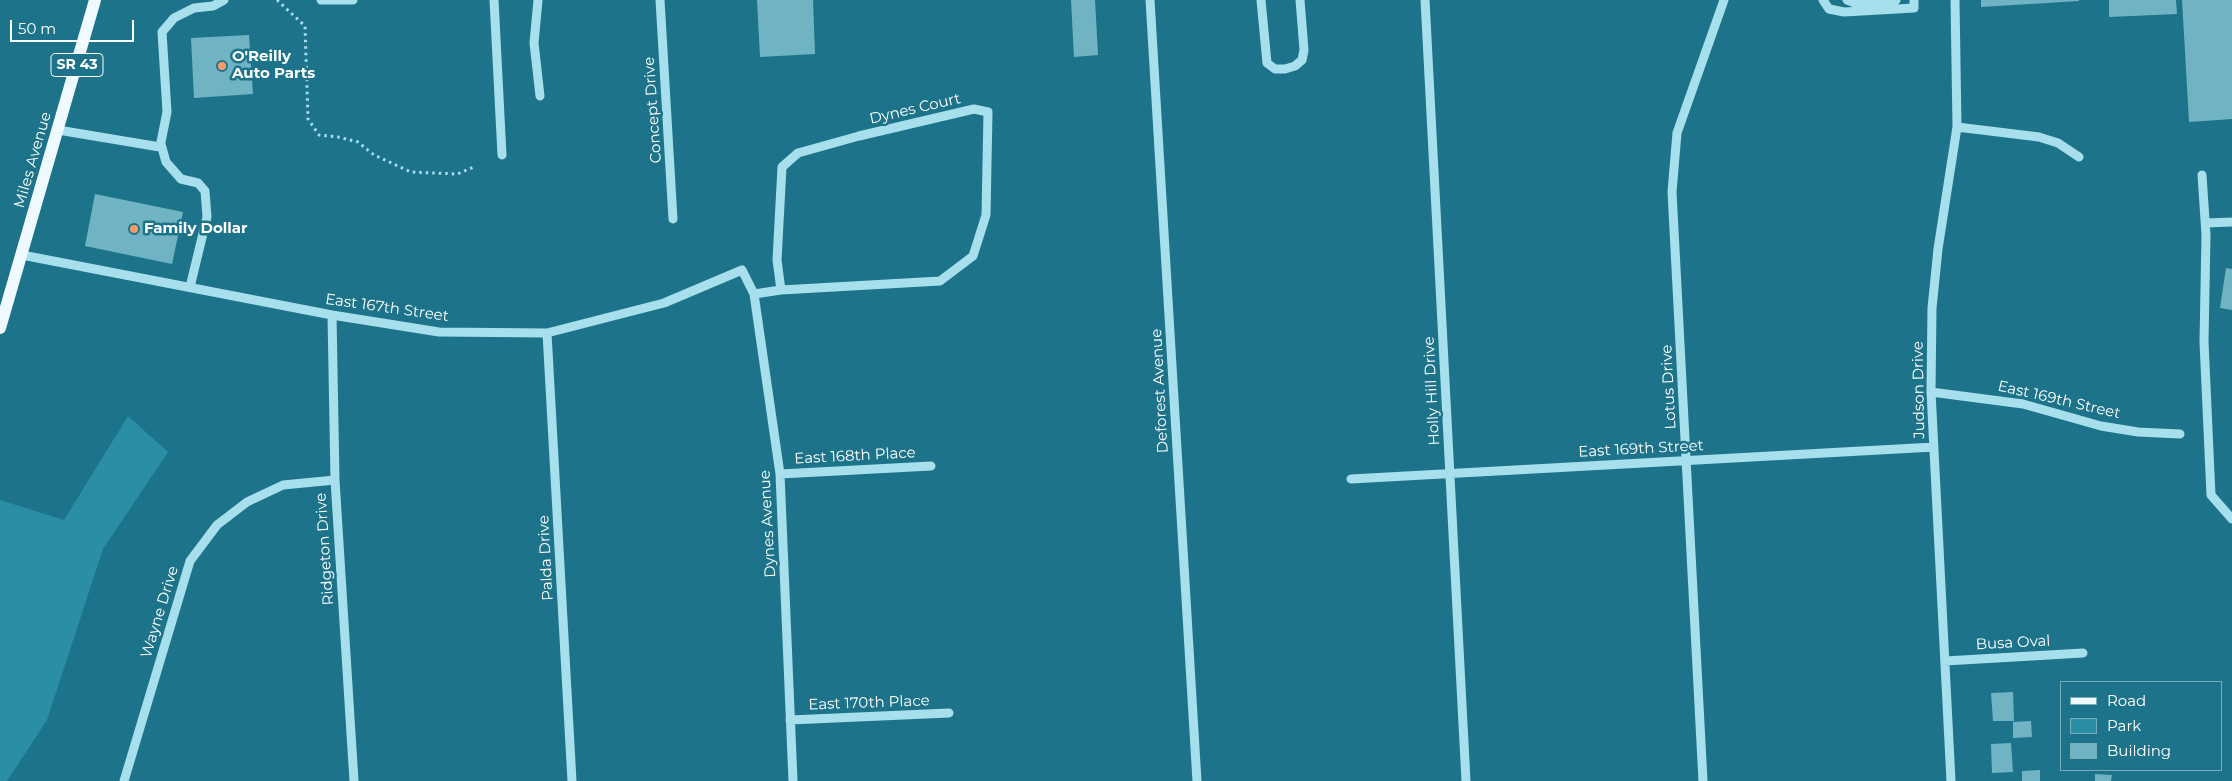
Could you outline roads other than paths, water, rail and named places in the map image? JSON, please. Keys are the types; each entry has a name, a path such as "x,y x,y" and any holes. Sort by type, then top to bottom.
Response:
{"main road":[{"name":"Miles Avenue","path":"0,328 95,0"}],"street":[{"path":"190,287 207,217 206,190 198,183 181,178 166,162 161,144 167,112 162,32 174,18 194,8 213,6 224,0"},
{"path":"321,0 353,0"},
{"path":"494,0 502,155"},
{"path":"538,0 534,43 540,96"},
{"name":"Concept Drive","path":"660,0 673,218"},
{"name":"Deforest Avenue","path":"1150,0 1197,781"},
{"path":"1261,0 1267,64 1275,69 1295,66 1302,60 1304,50 1300,0"},
{"name":"Holly Hill Drive","path":"1425,0 1466,781"},
{"name":"Lotus Drive","path":"1703,781 1672,192 1677,133 1724,0"},
{"path":"1823,0 1829,9 1844,12 1914,8 1914,0"},
{"path":"1847,0 1855,4 1893,2 1896,0"},
{"name":"Judson Drive","path":"1951,781 1931,392 1932,308 1938,248 1958,127 1955,0"},
{"name":"Dynes Court","path":"754,294 781,290 940,281 972,256 986,215 988,112 974,109 859,136 798,153 787,162 782,167 778,209 780,234 777,260 781,290"},
{"path":"1958,127 2039,137 2058,143 2079,157"},
{"path":"58,130 160,147 161,144"},
{"path":"2202,175 2206,224 2204,342 2211,495 2232,519"},
{"path":"2206,224 2232,222"},
{"name":"East 167th Street","path":"22,255 332,315 439,332 547,333 664,303 742,270"},
{"name":"Dynes Avenue","path":"742,270 754,294 780,474 793,781"},
{"name":"Ridgeton Drive","path":"332,315 335,480 354,781"},
{"name":"Palda Drive","path":"547,333 572,781"},
{"name":"East 169th Street","path":"1931,392 2023,404 2101,426 2138,432 2180,434"},
{"name":"East 169th Street","path":"1351,479 1934,447"},
{"name":"East 168th Place","path":"780,474 931,466"},
{"name":"Wayne Drive","path":"124,781 190,561 217,525 248,502 283,486 335,480"},
{"name":"Busa Oval","path":"1945,661 2083,653"},
{"name":"East 170th Place","path":"790,720 949,713"}],"place":[{"name":"O'Reilly Auto Parts","path":"222,66"},
{"name":"Family Dollar","path":"134,229"}]}
